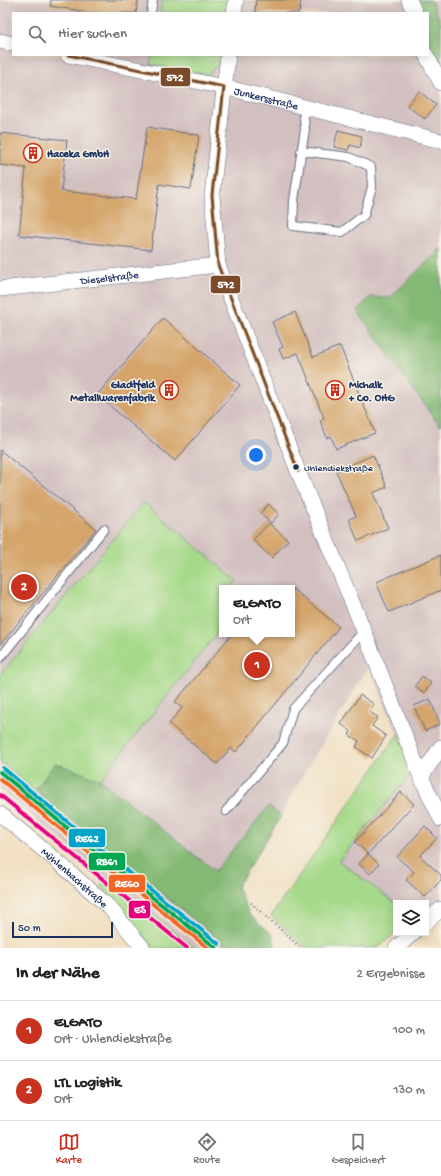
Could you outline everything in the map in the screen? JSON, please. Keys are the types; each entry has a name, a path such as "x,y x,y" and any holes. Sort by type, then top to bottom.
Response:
{"street":[{"path":"234,12 236,0"},
{"path":"409,0 415,12"},
{"path":"0,41 12,44"},
{"name":"Junkersstraße","path":"78,56 120,60 441,141"},
{"path":"228,56 212,194 218,265 298,471 364,631 421,777 441,819"},
{"path":"427,56 441,83"},
{"name":"Dieselstraße","path":"0,289 218,265"},
{"path":"421,777 441,747"},
{"name":"Mühlenbachstraße","path":"0,814 58,861 109,907 143,948"},
{"path":"429,919 441,909"},
{"path":"396,948 410,936"}],"lane":[{"path":"151,12 153,0"},
{"path":"301,151 349,157 371,167 372,187 364,215 342,232 293,226 294,200 301,151 305,128 304,107"},
{"path":"0,658 104,529"},
{"path":"226,811 283,743 293,709 364,631"}],"path":[{"path":"251,903 301,948"}],"shaded area":[{"path":"0,0 408,0 414,12 12,12 12,56 426,56 441,85 441,247 390,298 370,297 356,311 439,425 441,425 441,916 429,924 429,900 393,900 393,902 338,861 413,771 369,666 287,802 281,816 269,807 215,871 100,780 219,631 219,637 295,637 295,585 233,585 236,580 144,503 0,675"},
{"path":"431,0 441,0 441,23 436,13"},
{"path":"0,762 229,948 195,948 108,879 0,789"}],"green space":[{"path":"162,0 230,0 228,12 160,12"},
{"path":"410,0 431,0 441,23 441,83 428,56 429,12 415,12"},
{"path":"152,56 222,56 222,60 209,74 150,65"},
{"path":"441,248 441,425 439,425 357,311 370,297 390,298"},
{"path":"144,502 237,581 234,585 219,585 219,631 100,780 55,763 35,791 0,762 0,675"},
{"path":"398,734 413,771 339,861 393,902 393,935 378,948 306,948 271,916"},
{"path":"55,763 100,780 215,871 269,806 281,816 237,887 250,915 272,934 276,948 229,948 35,791"},
{"path":"108,879 195,948 153,948 109,898 101,885"}],"building":[{"path":"51,0 138,0 136,12 87,12 50,6"},
{"path":"256,0 301,0 299,12 255,12"},
{"path":"419,91 436,105 425,119 407,106"},
{"path":"147,127 199,135 191,189 159,184 151,250 19,235 26,168 0,165 0,133 67,140 61,191 136,199"},
{"path":"338,130 362,136 360,148 350,145 348,150 334,147"},
{"name":"Michalk + Co. OHG","path":"295,312 313,357 340,346 375,433 336,449 331,436 327,438 320,420 324,418 298,353 283,359 279,349 283,347 272,322"},
{"name":"Gladtfeld Metallwarenfabrik","path":"163,318 240,385 175,461 97,395"},
{"path":"0,450 96,529 0,645"},
{"path":"373,455 387,487 373,493 388,528 358,541 349,519 356,516 336,471"},
{"path":"268,504 279,514 271,523 260,514"},
{"path":"269,523 288,540 272,558 253,540"},
{"path":"441,555 441,590 389,612 376,582"},
{"path":"295,590 339,627 236,752 231,748 217,764 169,724 182,708 175,702 229,637 295,637"},
{"path":"422,676 431,683 424,693 415,686"},
{"path":"360,695 374,704 369,712 378,717 372,726 386,736 372,758 356,747 359,741 349,735 351,731 341,724"},
{"path":"430,699 440,724 425,731 414,706"},
{"path":"401,792 414,804 368,854 355,842"},
{"path":"425,826 437,838 420,856 441,875 441,880 425,897 406,880 414,872 397,857"},
{"path":"368,854 379,864 370,874 359,864"}],"transit line":[{"name":"572","path":"73,56 224,87"},
{"name":"572","path":"224,87 212,195 218,265 298,471"},
{"name":"RE62","path":"3,768 111,858 219,944"},
{"name":"RB61","path":"0,772 108,862 216,948"},
{"name":"RE60","path":"0,779 105,866 208,948"},
{"name":"ES","path":"0,795 187,948"}],"place":[{"name":"Haceka GmbH","path":"33,153"},
{"name":"Gladtfeld Metallwarenfabrik","path":"169,390"},
{"name":"Michalk + Co. OHG","path":"335,390"},
{"name":"Uhlendiekstraße","path":"296,467"},
{"name":"LTL Logistik","path":"24,587"},
{"name":"ELGATO","path":"257,665"}]}
